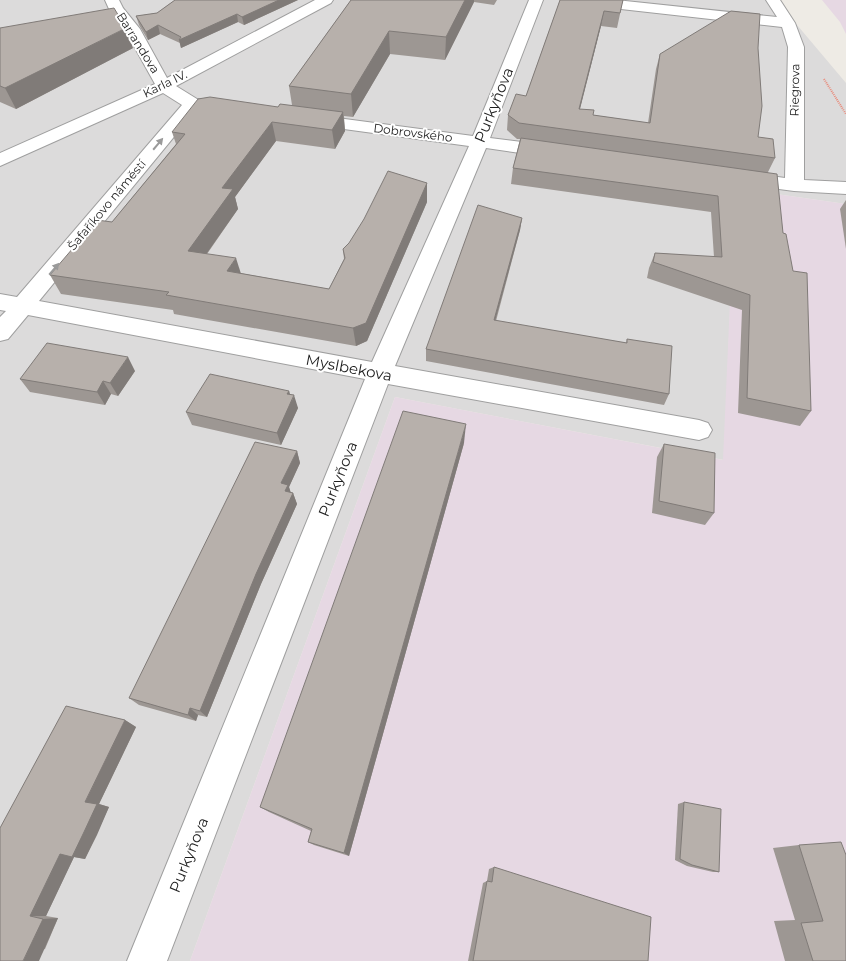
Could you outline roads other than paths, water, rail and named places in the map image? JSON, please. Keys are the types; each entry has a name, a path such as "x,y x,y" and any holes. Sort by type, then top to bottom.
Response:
{"street":[{"name":"Barrandova","path":"112,0 116,9 132,29 164,86"},
{"name":"Karla IV.","path":"0,160 164,86 326,0"},
{"name":"Purkyňova","path":"147,961 380,373 480,141 536,0"},
{"path":"576,0 788,23"},
{"name":"Riegrova","path":"773,0 788,23 796,47 794,185"},
{"path":"164,86 192,104 250,112"},
{"name":"Šafaříkovo náměstí","path":"0,333 11,304 192,104"},
{"name":"Dobrovského","path":"289,117 568,154"},
{"path":"726,176 794,185 846,188"},
{"name":"Myslbekova","path":"11,304 699,430"}]}
